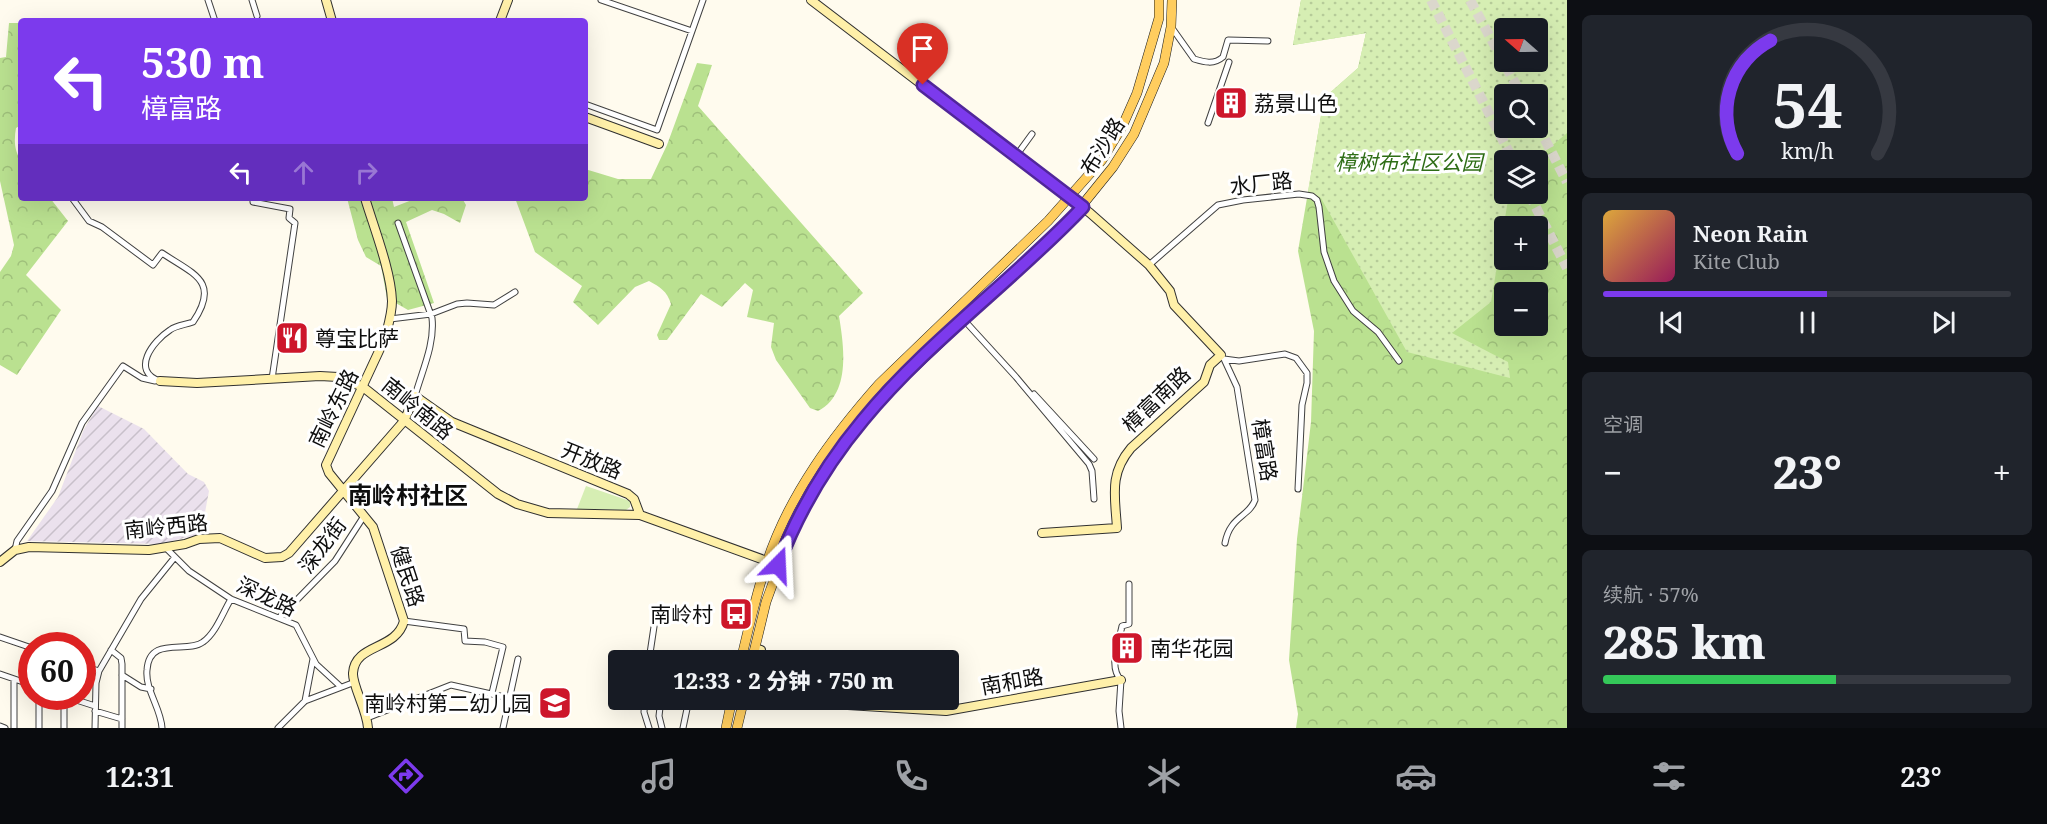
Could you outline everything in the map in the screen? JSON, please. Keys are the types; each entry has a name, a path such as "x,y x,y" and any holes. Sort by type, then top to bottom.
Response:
{"main road":[{"name":"布沙路","path":"743,650 767,560 778,533 812,471 855,411 879,384 1070,197 1102,160 1122,127 1137,93 1159,18 1160,0"},
{"name":"布沙路","path":"755,648 766,602 789,539 803,509 843,446 886,394 1083,207 1113,167 1134,134 1164,63 1171,27 1172,0"},
{"path":"1102,160 1113,167"},
{"path":"726,728 730,710"},
{"path":"737,728 741,710"}],"street":[{"path":"208,0 214,18"},
{"path":"252,0 257,16"},
{"path":"326,0 331,18"},
{"path":"501,18 508,0"},
{"path":"601,0 692,31"},
{"path":"588,105 657,130 702,0"},
{"path":"811,0 1083,207 1149,265 1170,291 1174,305 1223,357 1239,361 1285,354 1296,358 1307,373 1302,405 1298,489"},
{"path":"1171,27 1194,59 1209,63 1223,57 1228,40 1268,41"},
{"path":"1208,123 1229,62"},
{"path":"588,118 659,144"},
{"path":"1017,156 1032,134"},
{"name":"水厂路","path":"1149,265 1218,205 1277,196 1299,194 1312,196 1317,200 1319,207 1324,252 1334,281 1353,311 1378,332 1399,361"},
{"path":"74,201 89,221 102,227 153,265 162,253 200,279 205,289 204,300 193,322 171,329 149,354 145,367 148,375 160,381"},
{"path":"253,201 290,208 289,218 294,223 272,379"},
{"name":"南岭东路","path":"343,491 328,473 326,465 385,338 392,301 389,280 366,201"},
{"path":"398,224 430,314 433,330 415,396 404,421"},
{"path":"390,319 430,314 457,304 494,305 515,292"},
{"path":"965,319 1094,459"},
{"path":"965,319 1089,464 1092,471 1094,499"},
{"name":"樟富南路","path":"1042,533 1117,528 1115,489 1122,459 1131,448 1204,382 1210,365 1223,357"},
{"name":"樟富路","path":"1223,357 1237,387 1255,501 1252,507 1233,522 1227,532 1225,543"},
{"path":"0,562 15,550 17,541 52,491 82,423 123,366 142,378 160,381"},
{"name":"南岭南路","path":"160,381 197,383 338,377 363,387 498,494 517,504 548,513 640,515"},
{"name":"开放路","path":"415,396 452,422 628,494 634,499 640,515"},
{"name":"南岭西路","path":"15,550 29,548 148,550 185,544 199,539 220,538 265,558 282,557 289,553 404,421"},
{"name":"健民路","path":"343,491 373,527 404,621 396,637 374,647 356,663 353,671 355,682"},
{"path":"640,515 778,565"},
{"name":"深龙街","path":"279,618 335,561 364,516"},
{"name":"深龙路","path":"165,547 189,571 231,599 296,625 313,659 341,687"},
{"path":"96,683 99,671 141,599 176,557"},
{"path":"1121,728 1119,711 1121,680 1114,666 1122,626 1130,624 1129,584"},
{"path":"162,728 146,671 153,656 165,647 193,646 206,641 231,599"},
{"path":"651,650 656,620"},
{"path":"404,621 464,628 465,641 484,642 503,647 492,693"},
{"path":"0,637 18,643"},
{"path":"755,648 761,650"},
{"path":"111,650 121,658 122,728"},
{"path":"305,701 313,659"},
{"path":"503,728 518,659"},
{"path":"0,674 18,680"},
{"path":"122,675 141,687 151,689"},
{"path":"14,679 14,728"},
{"name":"南和路","path":"959,709 1121,680"},
{"path":"278,728 305,701 355,682 368,728"},
{"path":"367,718 451,685 509,698"},
{"path":"96,709 122,719"},
{"path":"39,710 39,728"},
{"path":"64,710 64,728"},
{"path":"95,710 95,728"},
{"path":"644,710 649,728"},
{"path":"683,728 688,717 688,710"},
{"name":"南和路","path":"930,710 952,710"},
{"path":"0,726 5,728"}],"shaded area":[{"path":"98,406 144,429 188,474 204,482 209,491 201,534 159,544 27,541 58,497 84,429"}],"green space":[{"path":"1301,0 1567,0 1567,728 1296,728 1298,714 1289,660 1297,539 1311,422 1314,331 1298,251 1324,98 1358,68 1366,33 1293,45"},
{"name":"樟树布社区公园","path":"1301,0 1567,0 1567,133 1547,150 1494,150 1494,204 1507,204 1505,216 1494,216 1494,270 1496,270 1491,302 1452,333 1508,362 1510,378 1407,352 1321,198 1308,191 1324,98 1358,68 1366,33 1293,45"},
{"path":"9,23 18,23 18,127 15,141 18,155 18,201 52,201 68,221 26,275 61,310 17,375 0,365 0,272 11,256 14,245 0,181 0,58 6,57"},
{"path":"697,63 712,65 698,106 863,293 839,316 843,369 836,393 829,403 818,411 810,408 776,360 771,347 774,323 747,317 753,290 745,283 722,307 701,294 667,340 659,340 657,335 671,304 663,290 657,285 649,281 635,287 598,325 573,302 582,286 535,252 516,201 588,201 588,170 618,179 651,179 667,145"},
{"path":"348,201 393,201 394,207 409,201 464,201 466,205 460,223 432,210 406,222 434,303 408,310 387,298 381,266 366,257 358,240"},
{"path":"586,486 630,501 630,507 626,510 577,509"}],"tunnel":[{"path":"1431,0 1508,150"},
{"path":"1470,0 1516,84"},
{"path":"1544,138 1567,182"},
{"path":"1534,204 1567,268"}],"place":[{"name":"荔景山色","path":"1231,103"},
{"name":"尊宝比萨","path":"292,338"},
{"name":"南岭村","path":"736,614"},
{"name":"南华花园","path":"1127,648"},
{"name":"南岭村第二幼儿园","path":"555,703"}],"district":[{"name":"南岭村社区","path":"408,494"}],"route":[{"path":"778,565 803,509 822,477 863,420 925,356 1083,207 923,85"}]}
